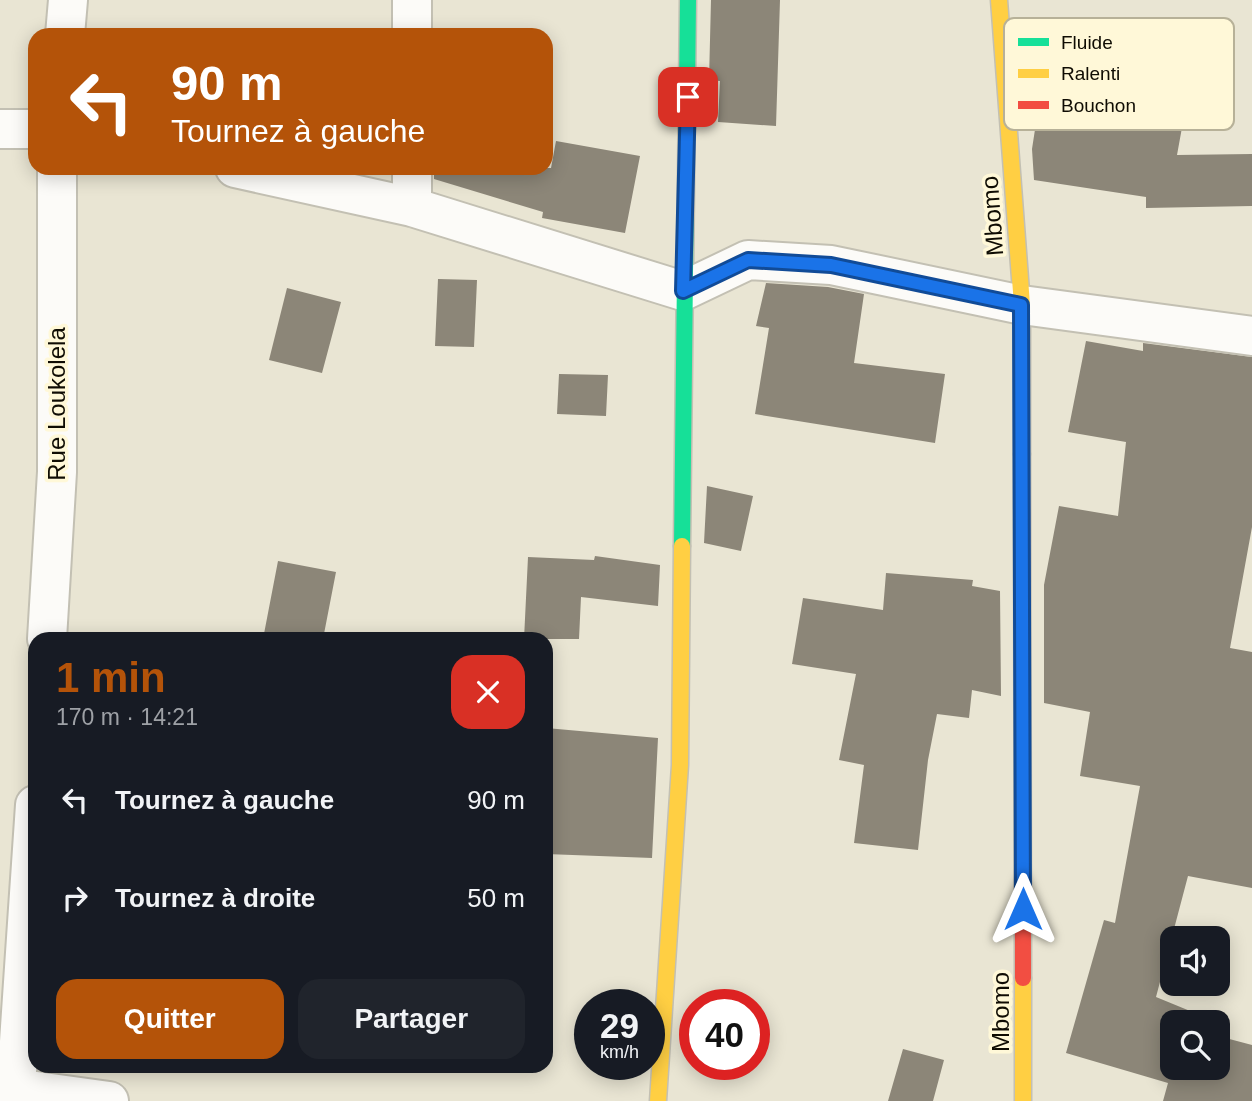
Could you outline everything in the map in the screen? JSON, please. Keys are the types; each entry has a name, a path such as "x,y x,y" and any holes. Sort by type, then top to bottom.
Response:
{"street":[{"path":"66,28 68,0"},
{"path":"412,0 412,28"},
{"path":"658,1101 680,765 683,291 689,145 688,0"},
{"name":"Mbomo","path":"999,0 1004,69"},
{"path":"0,129 28,129"},
{"name":"Mbomo","path":"1008,130 1021,305 1023,1101"},
{"name":"Rue Loukolela","path":"47,632 57,472 57,175"},
{"path":"266,175 412,207 683,291 748,260 831,265 1021,305 1252,336"},
{"path":"412,175 412,207"},
{"path":"28,884 10,1091 109,1101"}],"building":[{"path":"711,0 780,0 776,126 718,122 720,81 709,80"},
{"path":"1035,130 1182,130 1177,155 1252,154 1252,206 1146,208 1146,197 1034,180 1032,149"},
{"path":"556,141 640,156 625,233 542,218 543,212 434,179 434,175 553,175"},
{"path":"438,279 477,280 474,347 435,346"},
{"path":"766,283 828,287 864,294 854,363 945,374 935,443 755,414 769,328 756,326"},
{"path":"287,288 341,302 322,373 269,360"},
{"path":"1086,341 1143,351 1143,343 1252,357 1252,527 1230,648 1252,652 1252,888 1188,876 1175,926 1160,926 1160,982 1156,997 1188,1010 1160,1010 1160,1080 1230,1080 1230,1039 1252,1045 1252,1101 1163,1101 1168,1083 1066,1053 1104,920 1115,923 1140,786 1080,776 1090,712 1044,703 1044,585 1059,506 1118,516 1126,442 1068,432"},
{"path":"559,374 608,375 606,416 557,414"},
{"path":"707,486 753,496 741,551 704,543"},
{"path":"595,556 660,565 658,606 581,597 579,639 553,639 553,632 524,632 528,557 594,560"},
{"path":"278,561 336,572 324,632 264,632"},
{"path":"886,573 973,580 972,586 1000,591 1001,696 972,690 969,718 937,714 928,760 918,850 854,843 864,765 839,760 856,674 792,664 803,598 883,610"},
{"path":"553,729 658,738 652,858 553,854"},
{"path":"903,1049 944,1060 933,1101 888,1101"}],"traffic: fast":[{"path":"682,546 688,0"}],"traffic: slow":[{"path":"999,0 1004,66"},
{"path":"1009,130 1022,305 1022,454"},
{"path":"658,1101 680,765 682,546"},
{"path":"1023,978 1023,1101"}],"traffic: jam":[{"path":"1022,454 1023,978"}],"route":[{"path":"688,97 689,145 683,291 748,260 831,265 1021,305 1023,909"}]}
